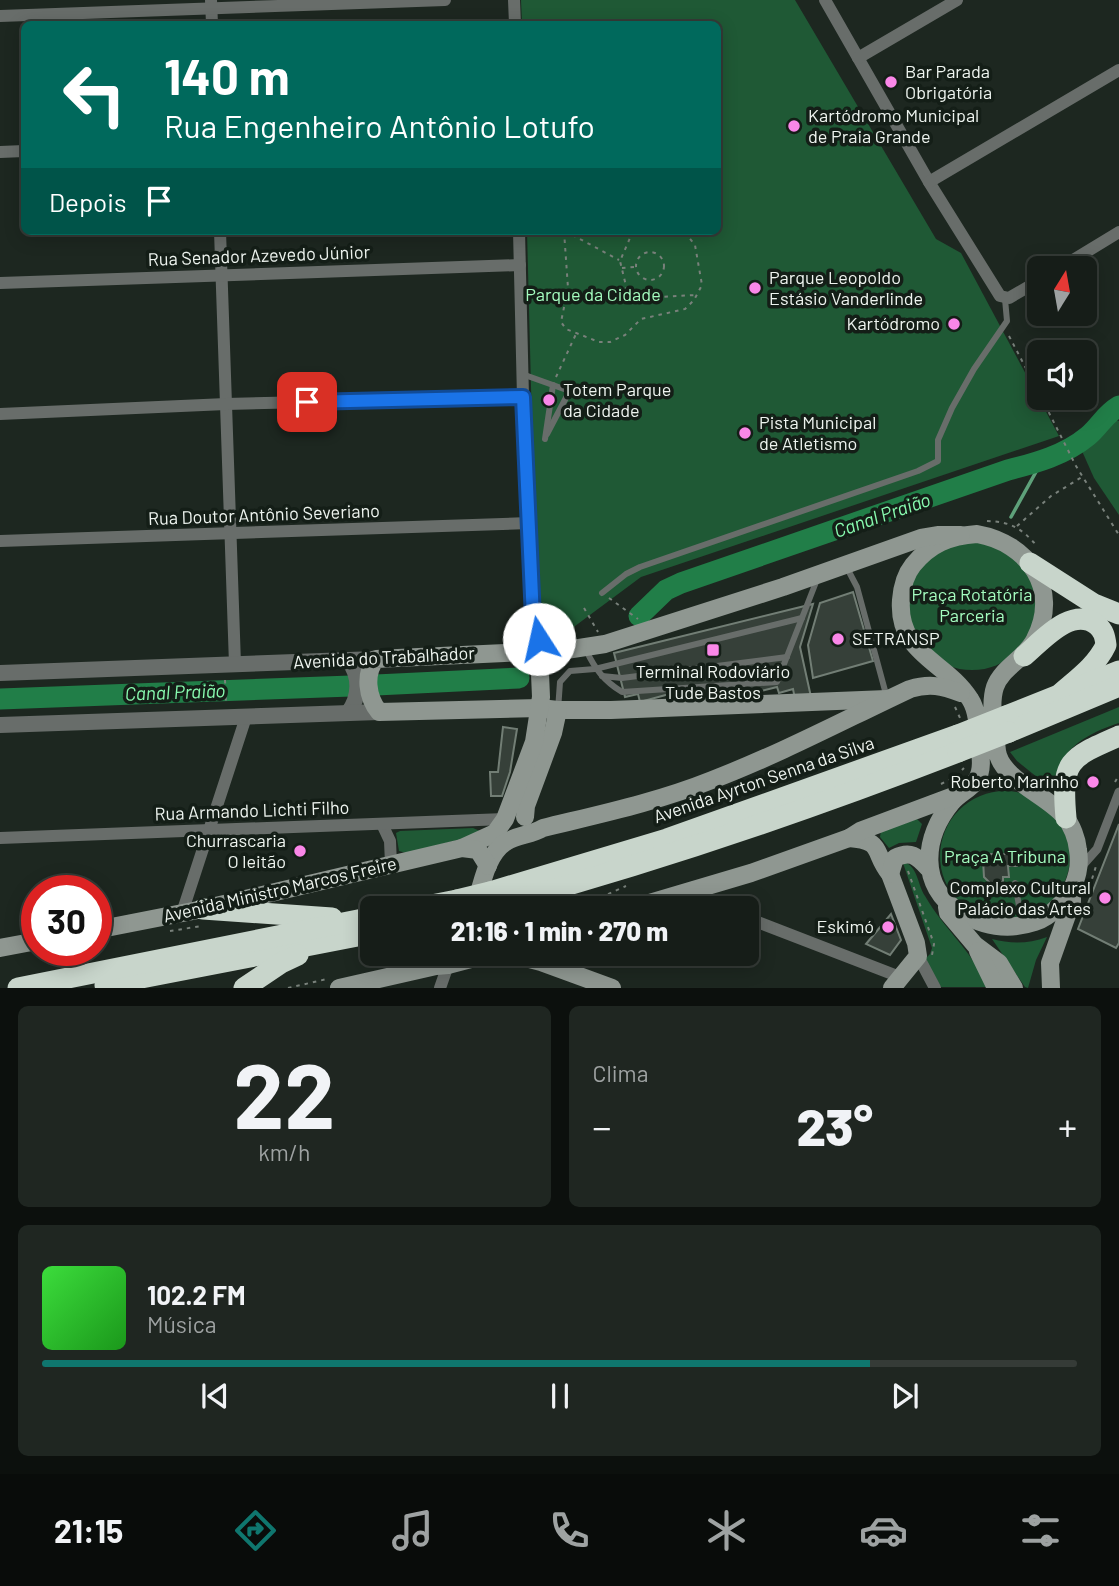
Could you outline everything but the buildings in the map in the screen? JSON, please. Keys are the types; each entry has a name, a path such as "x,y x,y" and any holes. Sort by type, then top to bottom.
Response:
{"highway":[{"path":"1030,563 1094,604 1119,614"},
{"path":"1016,662 1068,622 1081,618 1093,622 1105,636 1101,656 1060,694"},
{"name":"Avenida Ayrton Senna da Silva","path":"1007,724 1060,694 1119,671"},
{"name":"Avenida Ayrton Senna da Silva","path":"508,896 667,839 1119,687"},
{"path":"1066,818 1064,783 1068,768 1077,756 1119,736"},
{"path":"192,911 330,918 360,917"},
{"path":"18,988 360,919"},
{"path":"92,988 360,935"},
{"path":"244,988 281,962 326,942"}],"main road":[{"name":"Avenida do Trabalhador","path":"362,666 517,651 576,649 605,644 819,575 921,538 939,535 984,535 1007,542 1030,563"},
{"path":"961,535 942,540 924,552 910,569 902,589 900,611 905,632 926,659 962,686 975,708 981,761 976,780 943,815 937,828 929,868 933,883 946,904 948,913 975,945 999,963 1014,988"},
{"path":"1030,563 1040,581 1044,601 1042,621 1035,640 995,687 993,697 998,755 1009,771 1066,818 1076,839 1078,870 1072,888 1072,901 1040,988"},
{"path":"517,651 527,640 533,618 576,649"},
{"path":"525,817 507,812 534,742 540,708 539,650"},
{"path":"362,666 369,702 558,710 887,699"},
{"path":"471,896 497,850 505,842 531,835 543,828 635,806 710,781 762,760 910,689 932,684 942,685 968,696"},
{"path":"543,828 529,824 525,817 526,806 553,733 558,710"},
{"path":"678,896 849,838 860,831 961,793"},
{"name":"Avenida Ministro Marcos Freire","path":"112,927 192,911 462,848 495,833 507,812"},
{"path":"849,838 867,840 874,844 890,874 916,943 918,956 896,982"},
{"path":"462,848 478,850 488,866"},
{"path":"890,874 895,858 901,855 913,854 929,868"},
{"path":"946,904 996,927 1022,925 1038,921 1050,914 1072,888"},
{"path":"0,948 21,944"},
{"path":"975,945 996,988"},
{"path":"1049,963 1051,988"},
{"path":"339,988 429,966"},
{"path":"559,966 612,988"}],"street":[{"path":"0,16 211,5 445,0"},
{"path":"514,0 515,21"},
{"path":"825,0 929,182 1003,298 1027,286"},
{"path":"858,58 957,0"},
{"path":"929,182 1119,70"},
{"path":"0,152 21,151"},
{"path":"1080,256 1119,232"},
{"path":"220,235 235,664"},
{"path":"519,235 522,374 533,618 539,650"},
{"name":"Rua Senador Azevedo Júnior","path":"0,283 520,265"},
{"path":"0,414 226,404 523,397"},
{"name":"Rua Doutor Antônio Severiano","path":"0,541 529,523"},
{"name":"Avenida do Trabalhador","path":"0,673 235,664 362,666"},
{"path":"348,713 355,704 369,702"},
{"path":"0,725 348,713 369,702"},
{"path":"192,911 209,830 246,717"},
{"path":"1078,870 1097,849 1119,792"},
{"name":"Rua Armando Lichti Filho","path":"0,838 382,824 507,812"},
{"path":"382,824 390,841 391,864"},
{"path":"685,894 690,896"},
{"path":"759,923 896,982"},
{"path":"918,956 934,988"},
{"path":"440,988 444,966"}],"lane":[{"path":"602,593 626,574 640,568 918,471 937,461 938,440 952,408 974,369 1007,321 1003,298"},
{"path":"522,374 578,394"},
{"path":"553,385 545,439 569,392"},
{"path":"845,565 857,587 887,699"},
{"path":"576,649 600,676 622,692 777,682 819,575"},
{"path":"558,710 562,677 574,670 595,669 803,618"},
{"path":"600,676 622,678 787,657"},
{"path":"1015,883 1022,925"}],"path":[{"path":"565,235 568,288 560,320 566,329 599,342 615,340 642,319 681,311 697,295 702,285 696,250 690,236"},
{"path":"572,235 620,261"},
{"path":"631,235 620,261 626,287 635,296 697,295"},
{"path":"652,252 661,257 665,267 661,276 652,281 642,279 635,267 642,254 652,252"},
{"path":"621,268 635,267"},
{"path":"1007,321 1006,331 1027,371"},
{"path":"553,385 576,333"},
{"path":"1047,410 1076,466 1119,535"},
{"path":"1016,527 1051,496 1083,476"},
{"path":"584,608 605,644"},
{"path":"225,679 226,701"}],"green space":[{"name":"Parque Leopoldo Estásio Vanderlinde","path":"521,0 795,0 936,239 961,253 1027,376 1027,410 1045,410 1059,436 641,577 563,635 541,611 532,425 527,235 721,235 721,21 522,21"},
{"path":"1114,420 1119,421 1119,515 1094,478 1082,451"},
{"name":"Praça Rotatória Parceria","path":"972,542 996,547 1017,561 1031,582 1036,606 1031,630 1017,651 996,665 972,670 948,665 927,651 913,630 908,606 913,582 927,561 948,547"},
{"path":"1119,707 1119,723 1084,739 1066,755 1055,776 1053,790 1017,761 1010,752"},
{"name":"Praça A Tribuna","path":"1005,791 1030,796 1051,810 1065,831 1070,856 1065,881 1051,902 1030,916 1005,921 980,916 959,902 945,881 940,856 945,831 959,810 980,796"},
{"path":"917,819 922,824 916,842 899,843 889,848 880,837 881,831"},
{"path":"473,828 480,831 478,835 406,853 399,851 396,833 400,831"},
{"path":"903,863 907,863 913,870 933,908 982,974 988,987 941,987 925,959 932,948"},
{"path":"1047,937 1036,960 1028,988 992,939 1020,942"}],"waterway":[{"name":"Canal Praião","path":"639,616 666,590 681,583 1060,453 1088,436 1119,406"},
{"path":"1011,517 1042,461"},
{"name":"Canal Praião","path":"376,685 519,678"},
{"name":"Canal Praião","path":"0,699 351,686"}],"place":[{"name":"Bar Parada Obrigatória","path":"891,82"},
{"name":"Kartódromo Municipal de Praia Grande","path":"794,126"},
{"name":"Parque Leopoldo Estásio Vanderlinde","path":"755,288"},
{"name":"Kartódromo","path":"954,324"},
{"name":"Totem Parque da Cidade","path":"549,400"},
{"name":"Pista Municipal de Atletismo","path":"745,433"},
{"name":"SETRANSP","path":"838,639"},
{"name":"Terminal Rodoviário Tude Bastos","path":"713,650"},
{"name":"Roberto Marinho","path":"1093,782"},
{"name":"Churrascaria O leitão","path":"300,851"},
{"name":"Complexo Cultural Palácio das Artes","path":"1105,898"},
{"name":"Eskimó","path":"888,927"}],"route":[{"path":"307,402 523,397 533,618 539,639"}],"park label":[{"name":"Parque da Cidade","path":"593,295"}]}
